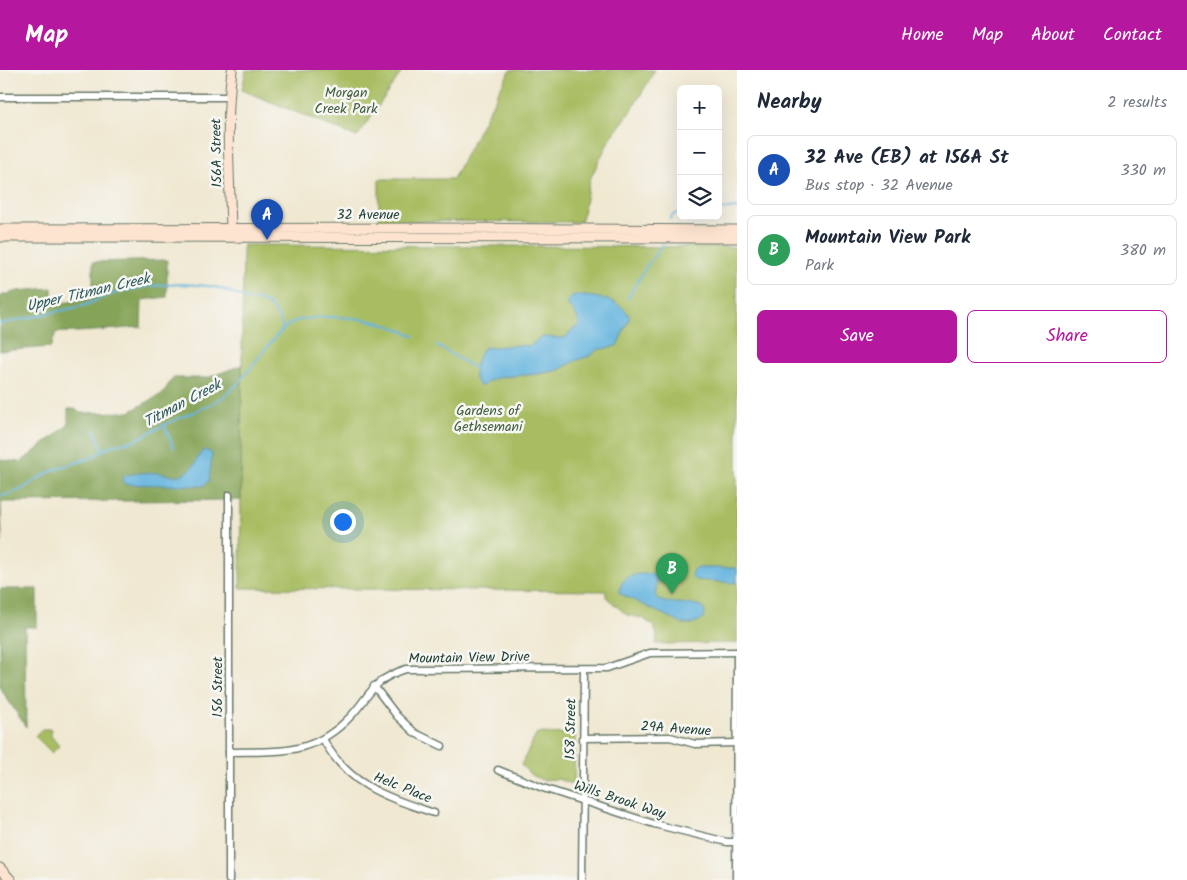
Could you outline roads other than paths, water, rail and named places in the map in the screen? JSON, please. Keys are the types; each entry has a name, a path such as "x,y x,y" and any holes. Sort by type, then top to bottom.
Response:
{"main road":[{"name":"156A Street","path":"231,232 229,97 232,70"},
{"name":"32 Avenue","path":"0,229 737,238"},
{"path":"13,237 14,233 46,233 55,229"},
{"name":"32 Avenue","path":"0,237 231,232 737,230"},
{"path":"0,868 11,880"}],"street":[{"path":"0,97 229,97"},
{"name":"156 Street","path":"229,495 229,880"},
{"path":"736,880 737,652"},
{"name":"Mountain View Drive","path":"229,752 286,751 298,749 323,739 352,715 374,686 391,674 406,669 606,668 650,653 737,652"},
{"name":"158 Street","path":"582,880 584,669"},
{"path":"374,686 397,716 414,733 442,746"},
{"name":"29A Avenue","path":"583,738 670,738 694,744 736,743"},
{"name":"Helc Place","path":"323,739 330,753 350,776 388,797 434,813"},
{"name":"Wills Brook Way","path":"498,770 543,788 654,824 727,842 736,842"}],"water":[{"path":"574,295 605,299 620,305 626,310 630,317 617,346 597,350 590,356 577,360 559,370 500,377 487,382 483,386 479,385 474,372 476,362 483,348 513,345 530,346 542,337 565,338 574,328 579,327 577,317 568,305 568,300"},
{"path":"204,450 212,455 209,481 203,486 125,484 122,481 124,476 137,473 180,475 191,469"},
{"path":"696,568 737,568 737,583 695,580 692,577 692,571"},
{"path":"652,574 657,582 656,597 658,600 699,605 704,611 703,619 692,624 683,624 619,593 623,582 630,576"}],"waterway":[{"name":"Titman Creek","path":"722,210 737,208"},
{"name":"Titman Creek","path":"670,219 677,214"},
{"name":"Titman Creek","path":"627,299 648,264 663,244"},
{"name":"Upper Titman Creek","path":"0,324 82,306 106,296 131,290 183,284 223,289 247,299 263,302 275,312 283,331"},
{"name":"Titman Creek","path":"0,496 23,489 54,470 93,457 106,448 135,440 215,402 237,384 279,333 296,321 322,317 347,317 380,323 414,336"},
{"path":"436,345 476,369"},
{"path":"164,425 174,448"},
{"path":"95,431 103,450"}],"place":[{"name":"32 Ave (EB) at 156A St","path":"267,240"},
{"name":"Mountain View Park","path":"672,594"}],"park label":[{"name":"Morgan Creek Park","path":"346,100"},
{"name":"Gardens of Gethsemani","path":"488,418"}]}
